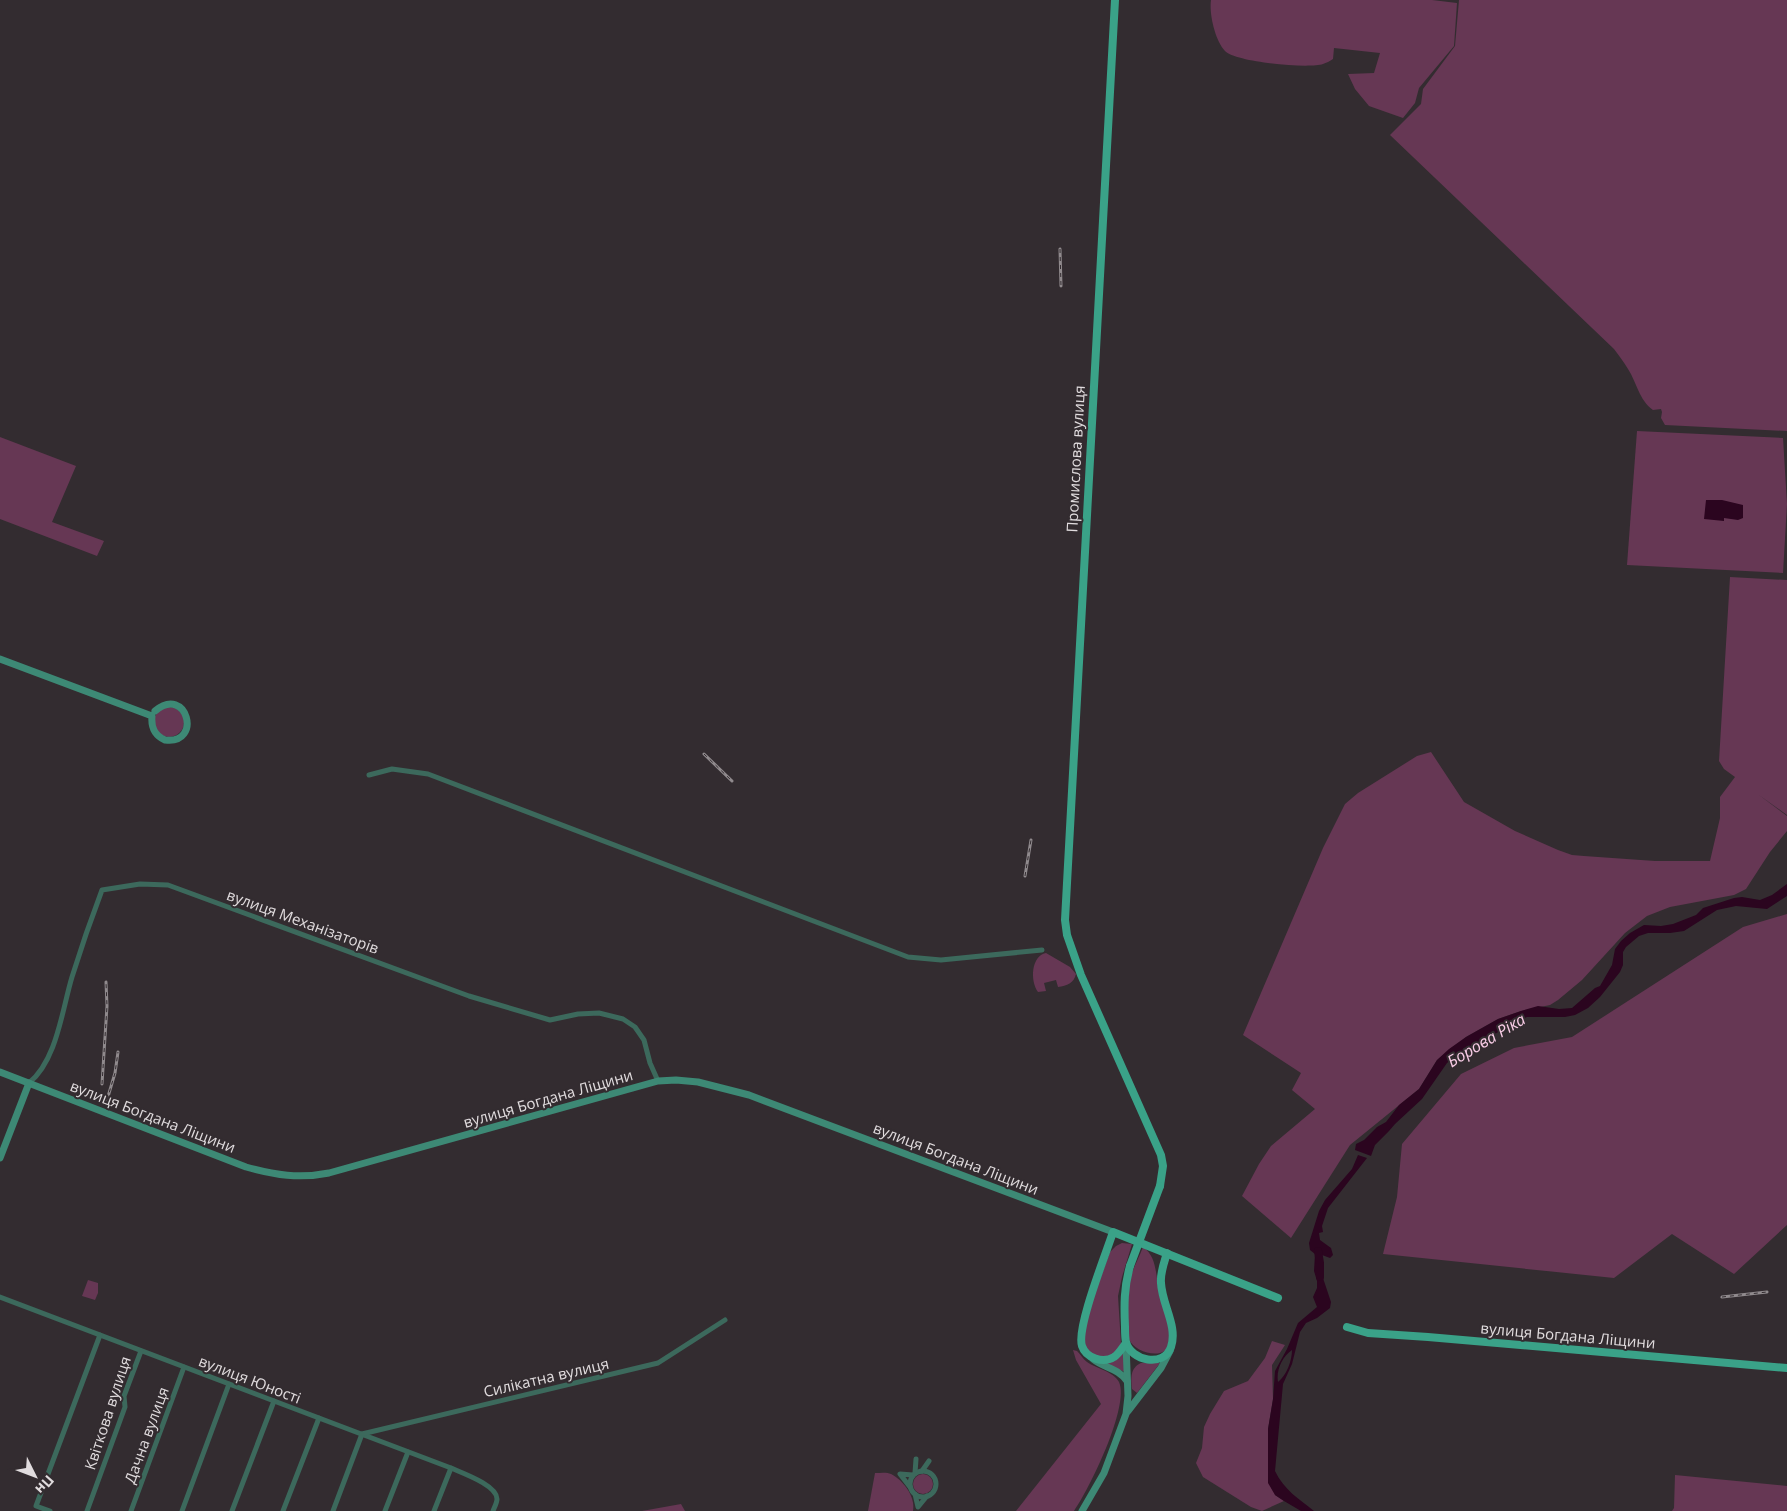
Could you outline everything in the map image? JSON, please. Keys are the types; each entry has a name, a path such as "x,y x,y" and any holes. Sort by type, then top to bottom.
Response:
{"main road":[{"name":"Промислова вулиця","path":"1115,0 1065,920 1066,935 1081,975 1161,1155 1163,1166 1160,1186 1125,1283 1126,1343"},
{"path":"0,659 141,712 154,714 166,704 179,707 184,711 187,719 186,730 182,736 174,740 161,738 152,726 154,714"},
{"name":"вулиця Богдана Ліщини","path":"0,1072 246,1167 272,1174 299,1177 329,1173 658,1081 698,1082 749,1095 1113,1232"},
{"path":"0,1158 29,1083"},
{"path":"1128,1382 1116,1370 1102,1364 1084,1351 1082,1346 1081,1334 1084,1319 1113,1232 1278,1298"},
{"path":"1082,1511 1104,1473 1126,1414 1161,1368 1170,1350 1173,1330 1160,1282 1167,1253"},
{"name":"вулиця Богдана Ліщини","path":"1347,1327 1368,1333 1787,1368"},
{"path":"1093,1358 1100,1360 1109,1359 1118,1354 1126,1343"},
{"path":"1126,1343 1132,1352 1145,1360 1160,1358 1170,1350"},
{"path":"1126,1343 1128,1382 1126,1414"}],"street":[{"path":"369,775 392,769 428,774 908,957 941,960 1042,950"},
{"name":"вулиця Механізаторів","path":"29,1083 36,1076 54,1041 84,937 102,890 140,884 168,885 469,996 550,1020 578,1014 599,1013 623,1019 635,1027 644,1040 650,1063 658,1081"},
{"name":"вулиця Юності","path":"0,1297 451,1468 490,1487 497,1500 493,1511"},
{"name":"Силікатна вулиця","path":"362,1434 658,1362 725,1320"},
{"path":"50,1511 36,1506 100,1335"},
{"name":"Квіткова вулиця","path":"87,1511 125,1407 124,1396 141,1350"},
{"name":"Дачна вулиця","path":"131,1511 184,1367"},
{"path":"182,1511 229,1384"},
{"path":"232,1511 274,1401"},
{"path":"284,1511 319,1418"},
{"path":"333,1511 362,1434"},
{"path":"385,1511 408,1452"},
{"path":"910,1487 910,1482 929,1461 929,1472 935,1478 936,1485 933,1492 927,1496 917,1509"},
{"path":"434,1511 451,1468"},
{"path":"927,1496 920,1497 915,1494 900,1474 929,1472"},
{"path":"915,1494 917,1509"}],"shaded area":[{"path":"1211,0 1432,0 1457,3 1454,46 1419,88 1415,103 1403,118 1369,106 1355,89 1348,74 1374,73 1380,53 1334,48 1333,59 1323,64 1303,66 1272,64 1231,55 1225,51 1218,40 1211,12"},
{"path":"1459,0 1787,0 1787,431 1665,425 1661,418 1661,409 1653,410 1644,401 1631,374 1614,349 1390,135 1421,104 1423,89 1455,46"},
{"path":"1637,431 1783,438 1787,504 1783,573 1627,565"},
{"path":"0,437 76,466 52,522 104,541 97,556 0,519"},
{"path":"1706,500 1722,500 1743,505 1743,518 1738,520 1724,518 1724,521 1704,519"},
{"path":"1730,577 1787,580 1787,815 1759,795 1787,816 1787,831 1770,852 1746,889 1734,895 1670,907 1647,916 1625,933 1582,980 1558,1000 1550,1005 1521,1011 1498,1019 1466,1037 1437,1060 1419,1089 1350,1145 1291,1238 1242,1196 1271,1146 1315,1109 1292,1090 1301,1073 1243,1035 1323,848 1345,804 1358,793 1417,756 1431,752 1464,802 1515,831 1558,850 1572,855 1584,856 1655,861 1710,861 1720,818 1720,797 1735,777 1724,769 1719,761"},
{"path":"169,707 179,712 184,722 179,732 169,737 159,732 154,722 159,712"},
{"path":"1787,884 1787,896 1767,909 1736,906 1717,910 1684,931 1648,933 1639,936 1623,952 1623,965 1620,972 1600,997 1588,1008 1575,1015 1565,1017 1527,1017 1460,1053 1447,1063 1422,1099 1375,1145 1371,1156 1355,1150 1356,1144 1364,1140 1377,1127 1386,1122 1399,1105 1419,1089 1437,1060 1466,1037 1498,1019 1538,1006 1559,1009 1572,1008 1595,988 1600,986 1612,965 1615,949 1630,933 1644,925 1661,926 1673,924 1696,915 1703,908 1734,898 1742,897 1760,900 1772,895"},
{"path":"1787,914 1787,1225 1734,1274 1672,1234 1614,1278 1383,1254 1397,1197 1402,1144 1461,1074 1514,1048 1572,1037 1743,927"},
{"path":"1046,953 1070,967 1076,974 1074,980 1067,985 1058,987 1056,980 1044,983 1046,991 1038,992 1035,987 1033,969 1037,959"},
{"path":"1358,1155 1367,1158 1328,1208 1322,1226 1323,1232 1319,1233 1320,1240 1331,1248 1333,1255 1330,1258 1322,1255 1318,1263 1331,1302 1330,1308 1317,1318 1306,1323 1300,1332 1292,1364 1283,1384 1275,1471 1287,1489 1314,1511 1301,1511 1275,1495 1268,1483 1268,1429 1275,1371 1298,1323 1317,1307 1313,1297 1317,1288 1314,1271 1315,1254 1310,1250 1309,1243 1319,1211 1325,1200 1352,1169","holes":["1292,1350 1290,1363 1278,1382 1280,1364"]},
{"path":"1122,1243 1132,1244 1118,1296 1121,1344 1114,1353 1107,1357 1102,1357 1087,1352 1082,1341 1085,1320 1110,1252"},
{"path":"1143,1247 1148,1251 1155,1266 1170,1330 1167,1349 1156,1354 1137,1348 1132,1344 1128,1334 1128,1287"},
{"path":"88,1280 98,1283 98,1293 95,1300 82,1296"},
{"path":"1272,1341 1285,1345 1272,1365 1273,1399 1268,1429 1275,1495 1284,1501 1262,1511 1251,1507 1203,1477 1196,1463 1202,1448 1204,1427 1224,1391 1248,1381 1265,1358"},
{"path":"1073,1350 1077,1351 1087,1362 1113,1375 1119,1382 1121,1394 1114,1428 1098,1467 1074,1511 1016,1511 1101,1404 1076,1360"},
{"path":"1124,1352 1125,1372 1103,1363"},
{"path":"1141,1363 1160,1363 1137,1393 1132,1389 1132,1377 1133,1371"},
{"path":"875,1473 889,1473 900,1480 911,1495 913,1511 868,1511"},
{"path":"923,1474 930,1477 933,1484 930,1491 923,1494 916,1491 913,1484 916,1477"},
{"path":"1675,1475 1787,1486 1787,1511 1672,1511 1674,1508"},
{"path":"681,1504 685,1511 642,1511"}],"waterway":[{"name":"Борова Ріка","path":"1318,1251 1320,1277"}],"railway":[{"path":"1060,249 1061,286"},
{"path":"704,754 732,781"},
{"path":"1025,876 1031,840"},
{"path":"102,1084 107,1006 106,982"},
{"path":"107,1100 115,1073 118,1052"},
{"path":"1722,1297 1767,1292"}]}
